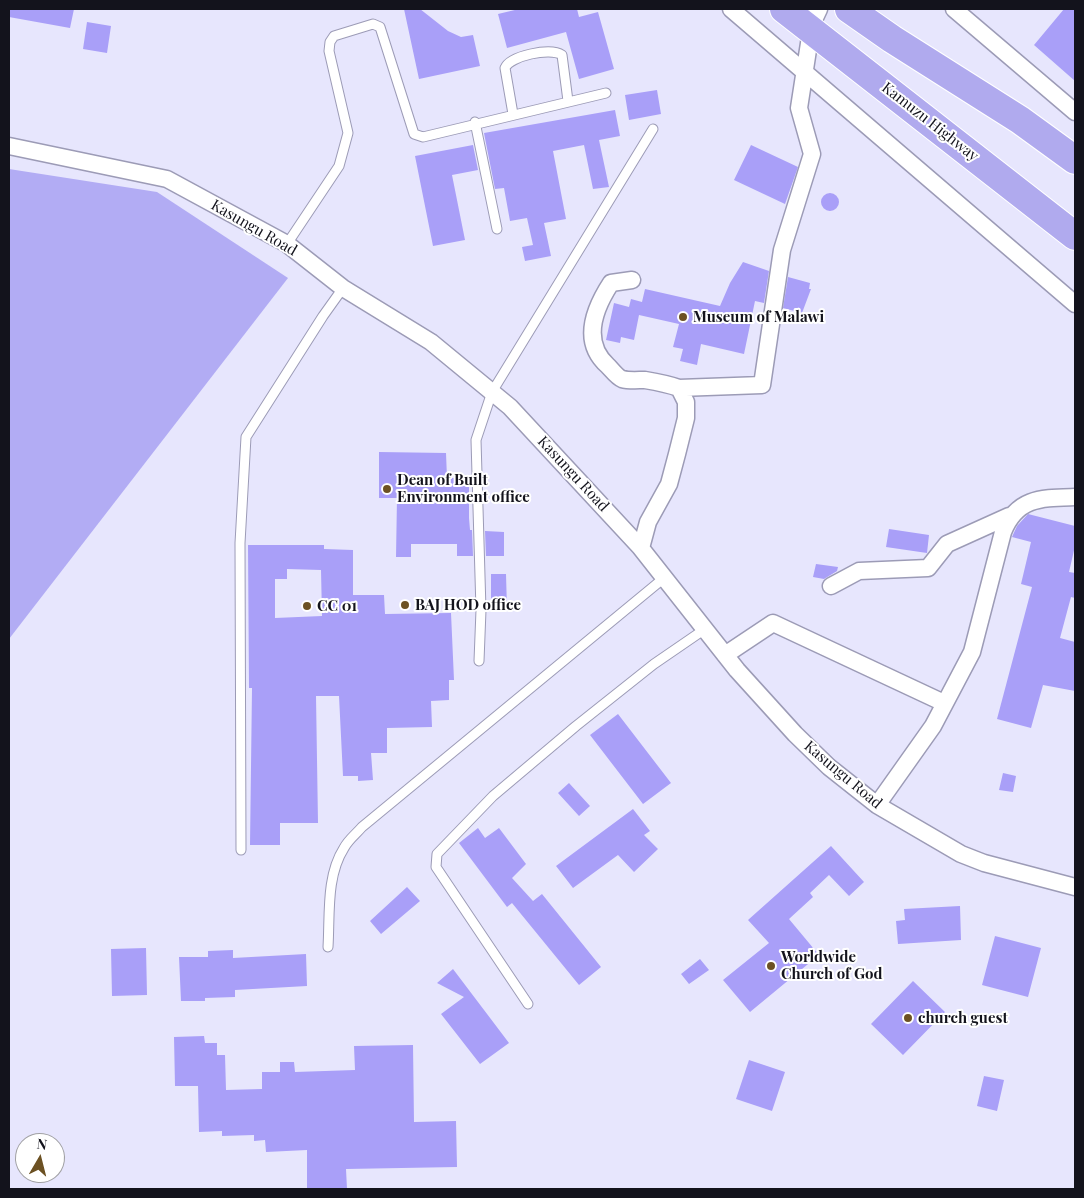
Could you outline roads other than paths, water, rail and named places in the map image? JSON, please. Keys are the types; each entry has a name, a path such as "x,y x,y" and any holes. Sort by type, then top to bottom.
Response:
{"highway":[{"name":"Kamuzu Highway","path":"784,9 815,19 1075,236"},
{"path":"849,9 884,34 1020,120 1075,160"}],"street":[{"path":"731,9 806,71 1075,304"},
{"path":"954,9 1075,112"},
{"path":"632,280 611,284 602,296 593,317 591,336 595,349 604,363 622,379 663,383 679,388 762,385 782,250 812,154 799,108 815,19"},
{"name":"Kasungu Road","path":"9,146 167,179 287,244 344,288 431,342 510,407 640,548 725,655 795,734 829,766 877,804 961,854 984,863 1075,887"},
{"path":"640,548 648,522 669,484 686,418 686,402 679,388"},
{"path":"832,586 859,571 928,568 947,544 1010,516 1041,498 1075,497"},
{"path":"877,804 933,726 972,652 1002,532 1010,516"},
{"path":"725,655 773,623 944,703"}],"lane":[{"path":"287,244 339,166 348,133 329,51 330,42 334,36 373,24 380,27 414,134 423,137 475,122 606,93"},
{"path":"513,114 505,68 515,58 550,51 562,55 568,102"},
{"path":"475,122 497,229"},
{"path":"479,661 481,610 476,440 492,392 654,129"},
{"path":"241,850 240,543 246,437 323,316 344,288"},
{"path":"328,947 332,884 336,866 344,847 362,827 664,578"},
{"path":"528,1004 436,867 437,854 493,796 576,726 654,664 704,629"}],"place":[{"name":"Museum of Malawi","path":"683,317"},
{"name":"Dean of Built Environment office","path":"387,489"},
{"name":"BAJ HOD office","path":"405,605"},
{"name":"CC 01","path":"307,606"},
{"name":"Worldwide Church of God","path":"771,966"},
{"name":"church guest","path":"908,1018"}]}
